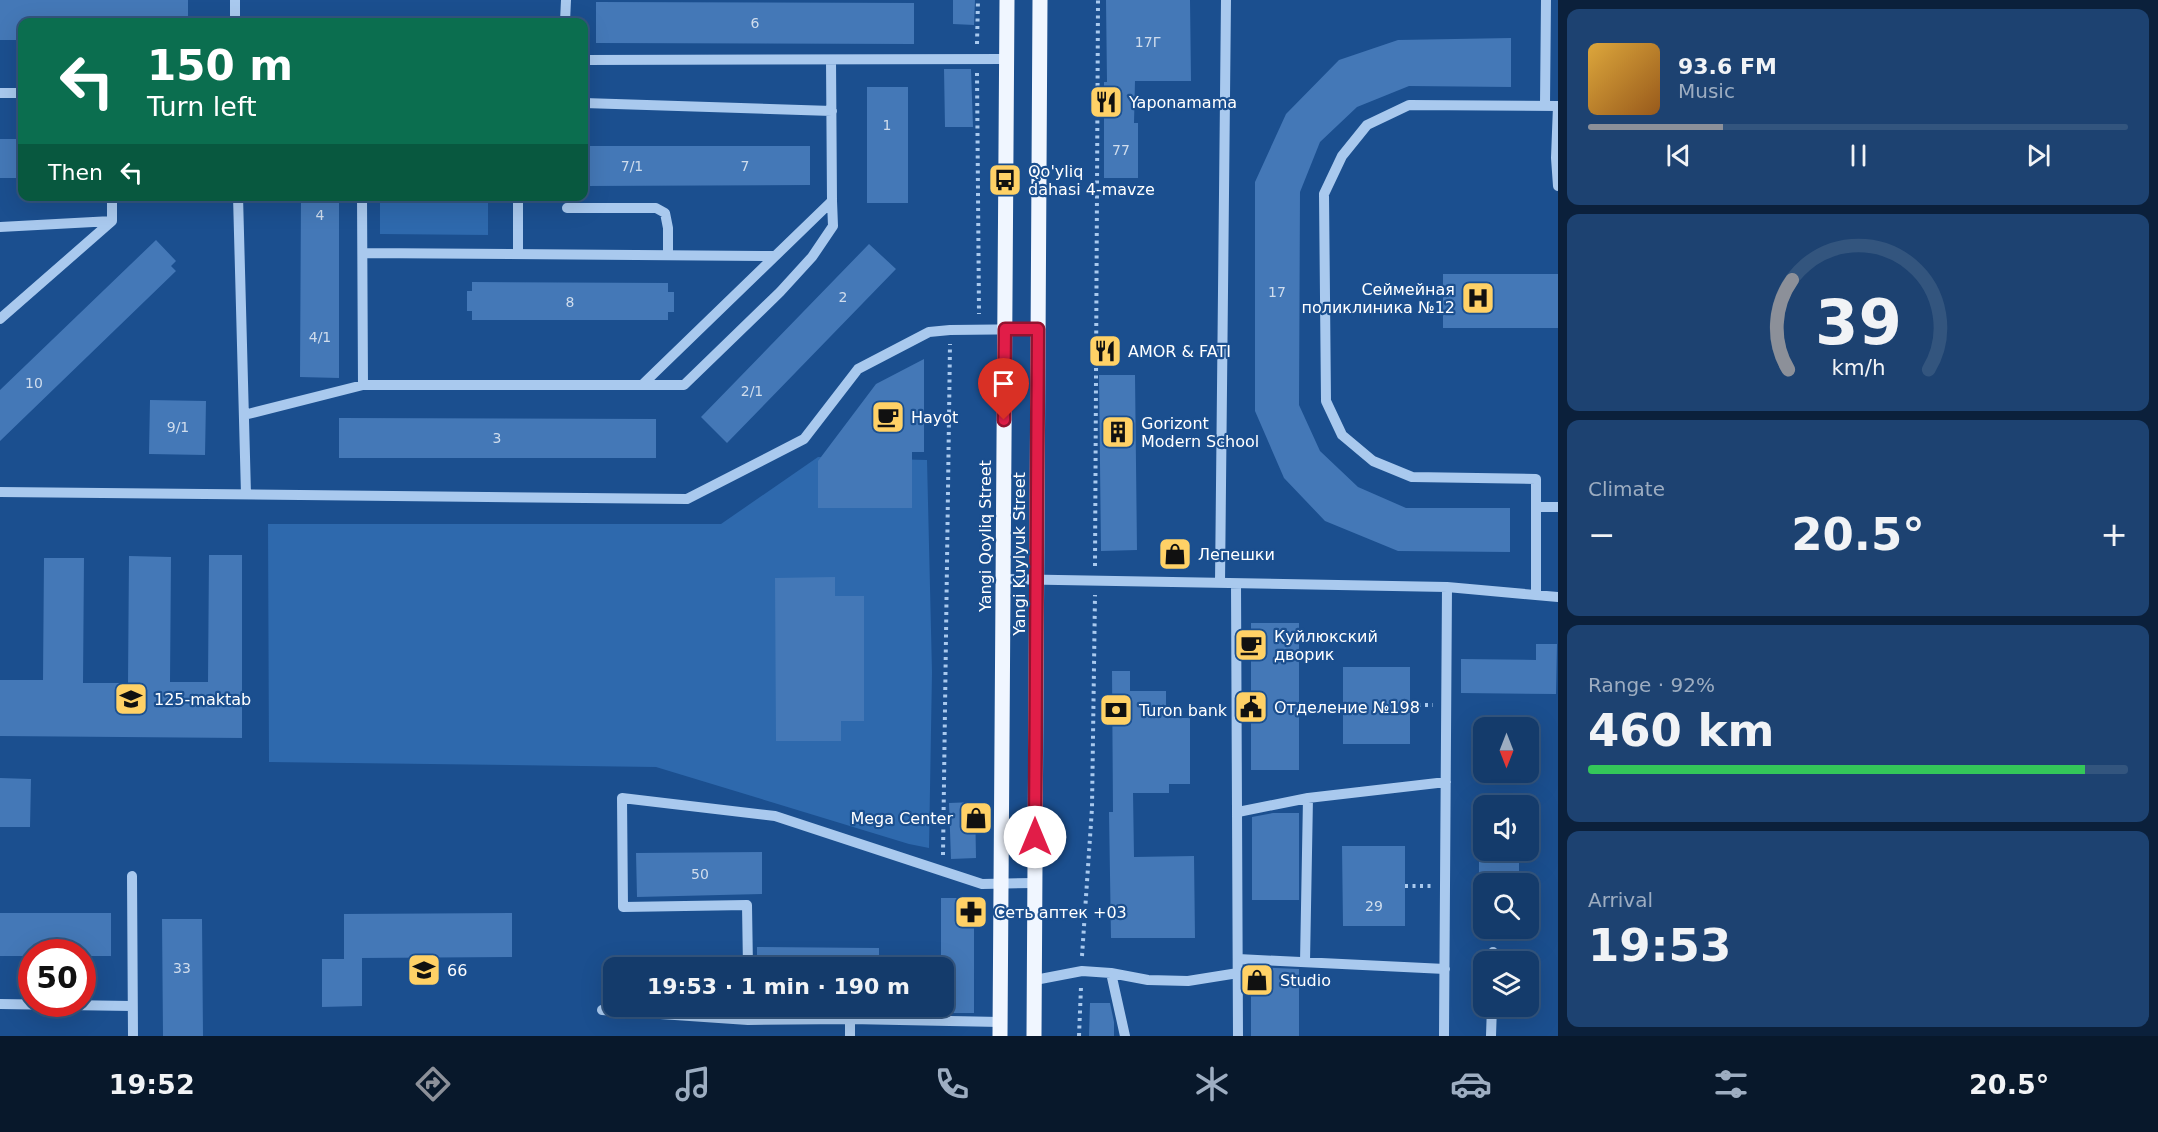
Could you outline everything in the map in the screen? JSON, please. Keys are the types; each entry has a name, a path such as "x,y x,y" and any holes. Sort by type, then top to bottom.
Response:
{"main road":[{"name":"Yangi Qoyliq Street","path":"1000,1029 1006,0"},
{"name":"Yangi Kuylyuk Street","path":"1034,1036 1040,0"}],"street":[{"path":"235,0 235,18"},
{"path":"566,0 566,18"},
{"path":"1220,583 1226,0"},
{"path":"1545,105 1546,0"},
{"path":"588,60 1006,59"},
{"path":"244,415 363,385 684,385 719,353 812,257 833,226 831,60"},
{"path":"0,93 18,93"},
{"path":"588,103 832,111"},
{"path":"1536,594 1538,507 1536,479 1412,477 1373,461 1342,435 1326,401 1324,194 1342,156 1367,124 1409,105 1558,105 1556,158 1558,186"},
{"path":"0,319 112,221 112,201"},
{"path":"238,201 246,494"},
{"path":"362,201 363,385"},
{"path":"518,201 518,254"},
{"path":"643,384 832,201"},
{"path":"567,208 656,208 665,213 668,228 668,255"},
{"path":"0,227 112,221"},
{"path":"363,253 774,256"},
{"path":"0,492 687,499 804,439 858,369 928,332 1038,329"},
{"path":"1538,507 1558,507"},
{"path":"1004,579 1447,587 1558,597"},
{"path":"1236,584 1238,1036"},
{"path":"1444,1036 1447,587"},
{"path":"1238,812 1308,798 1446,782"},
{"path":"748,957 747,905 623,907 622,798 776,816 982,884 1035,883"},
{"path":"1305,962 1308,798"},
{"path":"132,876 133,1036"},
{"path":"1238,959 1445,969"},
{"path":"1035,980 1082,971 1111,973 1148,980 1188,981 1238,974"},
{"path":"1111,973 1125,1036"},
{"path":"0,1004 132,1006"},
{"path":"602,1010 748,1020 850,1019 1000,1029"},
{"path":"1491,1036 1492,1017"},
{"path":"850,1019 850,1036"}],"path":[{"path":"943,860 950,330 979,323 978,0"},
{"path":"1079,1036 1092,808 1098,0"},
{"path":"1405,886 1445,886"}],"shaded area":[{"path":"380,201 488,201 488,235 380,234"},
{"path":"818,457 927,460 932,672 929,848 909,844 656,767 269,762 268,524 721,524"}],"building":[{"path":"0,0 188,0 188,18 18,18 18,40 0,40"},
{"path":"953,0 975,0 974,25 953,24"},
{"path":"1106,0 1190,0 1191,81 1135,81 1134,123 1138,123 1138,178 1104,178 1104,82 1107,82"},
{"path":"596,2 914,3 914,44 596,43"},
{"path":"1511,38 1511,87 1409,86 1357,107 1320,142 1300,192 1299,405 1320,451 1358,487 1406,508 1510,508 1510,552 1398,551 1325,521 1284,478 1255,411 1255,182 1286,114 1339,60 1398,40"},
{"path":"944,69 971,69 973,127 945,127"},
{"path":"867,87 908,87 908,203 867,203"},
{"path":"0,139 18,139 18,178 0,178"},
{"path":"588,146 810,146 810,185 588,186"},
{"path":"301,201 339,201 339,378 300,377"},
{"path":"156,240 176,261 171,266 176,271 0,441 0,390"},
{"path":"869,244 896,269 727,443 701,417"},
{"path":"1443,274 1558,274 1558,328 1443,328"},
{"path":"472,282 668,283 668,292 674,292 674,312 668,312 668,320 472,320 472,311 467,311 467,291 472,291"},
{"path":"924,359 924,452 912,452 912,508 818,508 818,461 876,384"},
{"name":"Gorizont Modern School","path":"1099,375 1135,375 1137,550 1101,551"},
{"path":"150,400 206,401 205,455 149,454"},
{"path":"339,418 656,419 656,458 339,458"},
{"path":"209,555 242,555 242,738 0,736 0,680 43,680 44,558 84,558 83,683 128,683 129,556 171,557 170,682 208,682"},
{"path":"835,577 835,596 864,596 864,721 841,721 841,741 776,741 775,578"},
{"path":"1251,623 1299,623 1299,770 1251,770"},
{"path":"1536,644 1557,644 1556,694 1461,693 1461,659 1536,660"},
{"path":"1343,667 1410,667 1410,744 1343,744"},
{"path":"1112,671 1130,671 1130,691 1166,691 1166,718 1190,718 1190,784 1169,784 1169,793 1133,793 1134,857 1194,856 1195,938 1111,938 1109,812 1113,812"},
{"path":"0,778 31,779 30,827 0,827"},
{"path":"975,802 976,858 951,859 949,803"},
{"path":"1273,813 1299,813 1299,900 1252,900 1252,817"},
{"path":"1342,846 1405,846 1405,926 1343,926"},
{"path":"762,852 762,894 637,897 636,853"},
{"path":"1479,861 1519,861 1519,873 1479,873"},
{"path":"941,898 974,898 974,1013 954,1013 954,957 941,957"},
{"path":"0,913 111,913 111,956 96,956 96,939 18,939 18,956 0,956"},
{"path":"512,913 512,957 362,958 362,1006 322,1007 322,959 344,959 344,914"},
{"path":"162,919 202,919 203,1036 163,1036"},
{"path":"757,947 879,948 879,957 757,957"},
{"path":"1251,967 1299,969 1299,1036 1251,1036"},
{"path":"1090,1003 1110,1003 1114,1036 1089,1036"}],"place":[{"name":"Yaponamama","path":"1106,102"},
{"name":"Qo'yliq dahasi 4-mavze","path":"1005,180"},
{"name":"Сеймейная поликлиника №12","path":"1478,298"},
{"name":"AMOR & FATI","path":"1105,351"},
{"name":"Hayot","path":"888,417"},
{"name":"Gorizont Modern School","path":"1118,432"},
{"name":"Лепешки","path":"1175,554"},
{"name":"Куйлюкский дворик","path":"1251,645"},
{"name":"125-maktab","path":"131,699"},
{"name":"Отделение №198","path":"1251,707"},
{"name":"Turon bank","path":"1116,710"},
{"name":"Mega Center","path":"976,818"},
{"name":"Сеть аптек +03","path":"971,912"},
{"name":"66","path":"424,970"},
{"name":"Studio","path":"1257,980"}],"route":[{"path":"1004,420 1005,329 1038,329 1035,837"}]}
